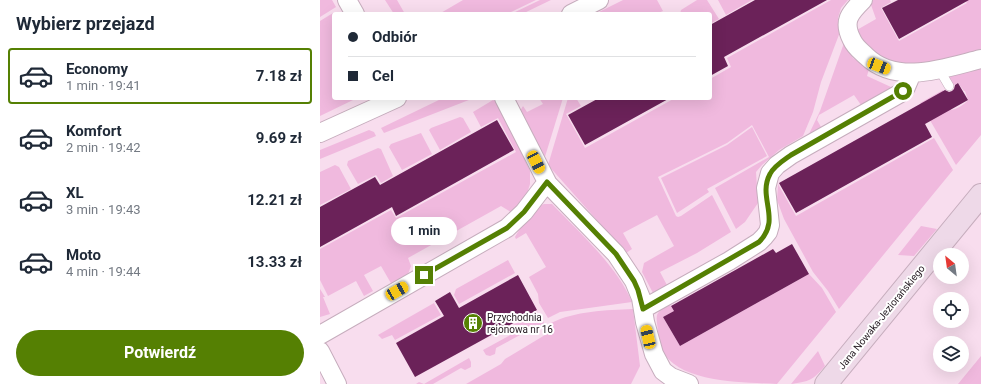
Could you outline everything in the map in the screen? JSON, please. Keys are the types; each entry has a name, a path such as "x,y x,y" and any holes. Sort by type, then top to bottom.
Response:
{"street":[{"path":"347,0 354,12"},
{"path":"575,12 599,0"},
{"path":"863,0 850,13 848,25 849,34 858,49 868,59 879,66 890,70 912,73 939,69 981,59"},
{"path":"643,309 759,242 768,232 770,224 766,188 770,174 777,165 791,155 899,94 906,87 912,73"},
{"path":"320,133 393,100"},
{"path":"505,100 547,182 616,254 634,281 643,309 648,337 658,362 663,370 671,377 689,384"},
{"path":"320,335 507,228 524,212 547,182"},
{"name":"Jana Nowaka-Jeziorańskiego","path":"826,384 981,195"},
{"path":"320,351 337,384"}],"lane":[{"path":"939,69 949,86"}],"shaded area":[{"path":"320,0 332,0 336,7 320,17"},
{"path":"385,0 397,0 404,12 393,12"},
{"path":"463,0 536,0 511,12 442,12"},
{"path":"540,0 551,0 526,12 515,12"},
{"path":"623,0 657,0 663,11 661,12 599,12"},
{"path":"697,0 707,0 719,19 712,23 712,12 680,12 681,10"},
{"path":"718,0 752,0 726,15"},
{"path":"831,0 848,0 841,8 838,18 840,32 821,82 813,112 803,136 779,150 756,172 758,203 745,222 736,229 715,188 769,157 752,125 727,143 658,177 676,216 681,216 712,195 731,232 697,253 660,272 668,287 653,293 642,272 644,263 674,246 657,215 623,233 632,249 626,253 548,165 567,100 577,100 581,106 566,114 585,148 671,100 712,100 712,78 731,67 727,58"},
{"path":"873,0 890,0 891,2 881,8 899,41 967,3 965,0 981,0 981,52 913,67 879,57 867,49 855,31 876,19 870,2"},
{"path":"332,14 332,100 353,100 320,116 320,21"},
{"path":"844,43 853,58 869,69 867,76 891,87 889,91 861,105 854,95 819,115 817,120 821,127 809,134 820,111"},
{"path":"981,66 981,135 956,165 920,103 943,90 946,103 951,110 956,109 968,100 965,91 958,83 952,86 948,75"},
{"path":"439,100 469,100 384,133 381,128"},
{"path":"493,100 498,102 530,171 530,184 526,197 514,214 501,206 408,258 411,266 407,277 392,285 381,266 364,275 373,291 364,296 356,281 328,296 320,280 320,249 391,210 396,218 516,152 498,118 481,127 473,112"},
{"path":"540,100 562,100 544,160 520,111 523,106 527,112 543,104"},
{"path":"460,117 463,118 471,132 440,150 429,130"},
{"path":"752,127 767,156 707,189 709,192 677,213 661,178 727,145"},
{"path":"369,130 374,132 376,136 320,159 320,150"},
{"path":"421,133 432,154 402,170 389,147 391,144"},
{"path":"934,138 953,170 839,309 828,291 813,272 784,219 777,200 778,184 796,216"},
{"path":"378,148 381,149 393,176 381,183 376,175 358,184 347,165 348,161"},
{"path":"335,165 339,167 351,189 320,205 320,172"},
{"path":"544,204 552,204 596,250 617,275 632,302 560,312 548,318 539,303 538,294 529,277 546,267 526,233 516,239 515,237 531,213 539,206"},
{"path":"921,226 937,229 914,256 898,255"},
{"path":"508,260 515,273 459,304 454,295 456,289"},
{"path":"809,274 822,288 836,312 777,384 747,383 713,379 697,375 682,369 670,360 661,349 659,343 657,315 665,307 670,305 674,311 663,317 680,346"},
{"path":"320,289 325,297 323,297 330,314 320,317"},
{"path":"434,303 441,315 395,340 392,335 382,339 378,335"},
{"path":"633,309 640,366 631,384 466,384 501,364 505,359 545,335 550,330 551,323 580,314"},
{"path":"537,311 544,323 543,328 537,330 533,328 496,348 495,354 490,356 486,355 483,350 516,332 513,325"},
{"path":"818,351 825,366 810,380 791,384"},
{"path":"981,356 981,384 958,384"},
{"path":"469,358 471,367 465,370 461,368 433,384 424,384"}],"building":[{"path":"755,0 827,0 724,57 728,66 712,75 712,24"},
{"path":"898,0 969,0 899,39 882,8"},
{"path":"958,83 968,100 925,124 932,137 796,213 779,183 945,90 949,92 952,91"},
{"path":"595,100 666,100 585,145 568,115"},
{"path":"497,120 514,150 396,216 392,207 320,247 320,207 375,177 380,185"},
{"path":"792,244 809,274 680,346 663,317 674,311 671,306 773,249 776,253"},
{"name":"Przychodnia rejonowa nr 16","path":"518,275 537,310 415,377 396,343 444,316 435,301 450,292 459,308"}],"place":[{"name":"Przychodnia rejonowa nr 16","path":"473,323"}],"route":[{"path":"424,275 507,228 520,218 547,182 616,254 634,281 641,298 643,309 729,261 759,242 764,237 768,232 770,224 766,188 770,174 777,165 791,155 903,91"}]}
